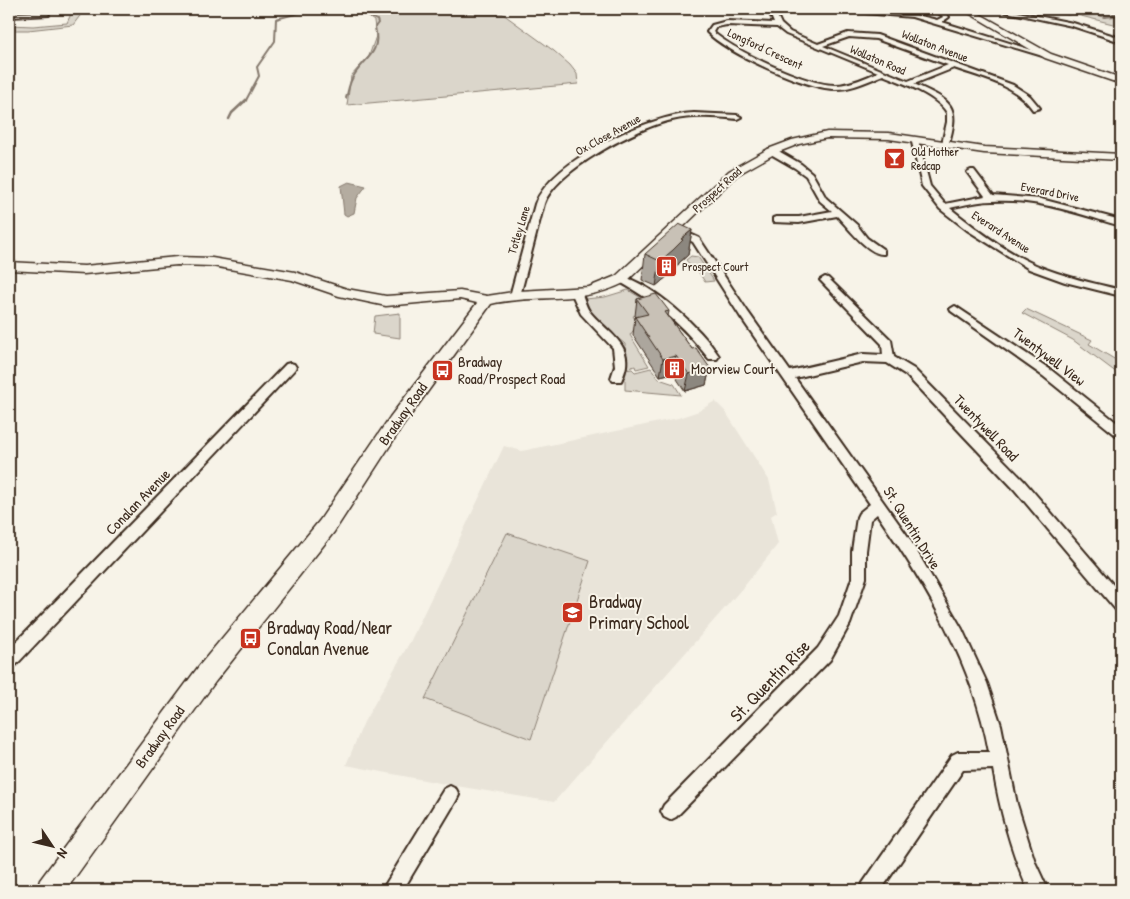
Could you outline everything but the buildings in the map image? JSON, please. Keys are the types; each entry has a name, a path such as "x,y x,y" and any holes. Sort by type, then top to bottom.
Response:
{"street":[{"path":"771,9 778,25"},
{"path":"820,9 894,12 938,22 1023,47 1121,81"},
{"path":"928,9 944,14 946,17 938,22"},
{"path":"966,9 1023,47"},
{"path":"995,9 1073,25 1121,40"},
{"path":"9,15 47,14"},
{"name":"Longford Crescent","path":"778,25 727,23 714,26 710,32 720,40 756,60 832,90 882,74"},
{"name":"Wollaton Road","path":"778,25 788,33 934,96 950,110 952,118 944,146"},
{"name":"Wollaton Avenue","path":"817,46 848,35 867,35 890,40 1011,86 1028,97 1036,108"},
{"path":"907,84 955,65"},
{"name":"Ox Close Avenue","path":"559,177 626,135 648,125 669,118 733,115"},
{"name":"Prospect Road","path":"486,302 503,297 576,292 603,288 621,279 733,173 772,151 827,135 889,136 944,146 984,150 1121,157"},
{"name":"Everard Avenue","path":"914,140 926,186 943,207 1005,252 1032,266 1068,280 1121,293"},
{"path":"772,151 798,166 809,175 823,199 854,227 864,240 881,252"},
{"path":"971,172 991,198"},
{"name":"Totley Lane","path":"515,296 518,276 543,195 559,177"},
{"name":"Everard Drive","path":"943,207 991,198 1018,198 1051,203 1121,223"},
{"path":"776,220 798,220 838,214"},
{"name":"St. Quentin Drive","path":"674,230 696,240 787,376 904,542 957,634 979,683 993,725 1008,804 1026,864 1038,890"},
{"path":"9,266 84,270 177,261 212,262 295,276 344,292 381,300 396,301 460,295 477,297 486,302"},
{"path":"621,279 648,293 676,313 693,330 713,356"},
{"path":"825,280 886,343 889,359"},
{"path":"576,292 585,313 615,341 620,350 622,365 617,378"},
{"name":"Bradway Road","path":"50,890 206,674 328,526 396,422 486,302"},
{"name":"Twentywell View","path":"955,309 1047,373 1121,433"},
{"name":"Twentywell Road","path":"787,376 864,358 889,359 910,372 1019,485 1121,605"},
{"name":"Conalan Avenue","path":"9,660 290,367"},
{"name":"St. Quentin Rise","path":"670,811 824,654 845,619 859,578 864,517 879,505"},
{"path":"870,890 958,761 999,760"},
{"path":"392,890 450,795"}],"shaded area":[{"path":"73,9 85,9 73,25 9,30 9,25 33,26 67,23"},
{"path":"1005,9 1104,9 1121,14 1121,26 1073,14 1068,15 1045,11 1035,14"},
{"path":"363,13 503,14 570,65 577,74 578,84 347,105 351,76 369,56 376,36 374,21"},
{"path":"349,182 366,186 357,198 354,213 347,216 344,214 341,186"},
{"path":"691,256 698,257 714,281 705,282 696,268 692,268 686,260"},
{"path":"628,290 658,308 633,316 638,324 630,335 649,366 636,369 635,366 625,369 625,344 594,317 586,305 585,299 605,297"},
{"path":"1026,309 1092,340 1089,344 1121,363 1121,376 1073,340 1022,313"},
{"path":"400,313 400,338 373,334 375,316"},
{"path":"651,368 659,379 674,384 681,395 625,390 625,370 632,369 635,372"},
{"name":"Bradway Primary School","path":"715,401 725,411 769,480 777,512 771,516 778,544 746,584 554,802 346,765 364,722 411,640 504,446 522,451 678,418 699,411"},
{"path":"507,533 590,561 531,739 425,699"}],"waterway":[{"path":"245,102 259,76 257,67 275,41 276,19 314,9"},
{"path":"346,98 352,79 370,56 376,44 375,27 378,23 377,20 355,9"},
{"path":"1089,9 1104,17 1115,16 1113,14 1121,15"},
{"path":"229,119 232,113 246,100"}],"place":[{"name":"Old Mother Redcap","path":"895,159"},
{"name":"Prospect Court","path":"666,267"},
{"name":"Moorview Court","path":"675,369"},
{"name":"Bradway Road/Prospect Road","path":"442,371"},
{"name":"Bradway Primary School","path":"573,612"},
{"name":"Bradway Road/Near Conalan Avenue","path":"251,638"}]}
